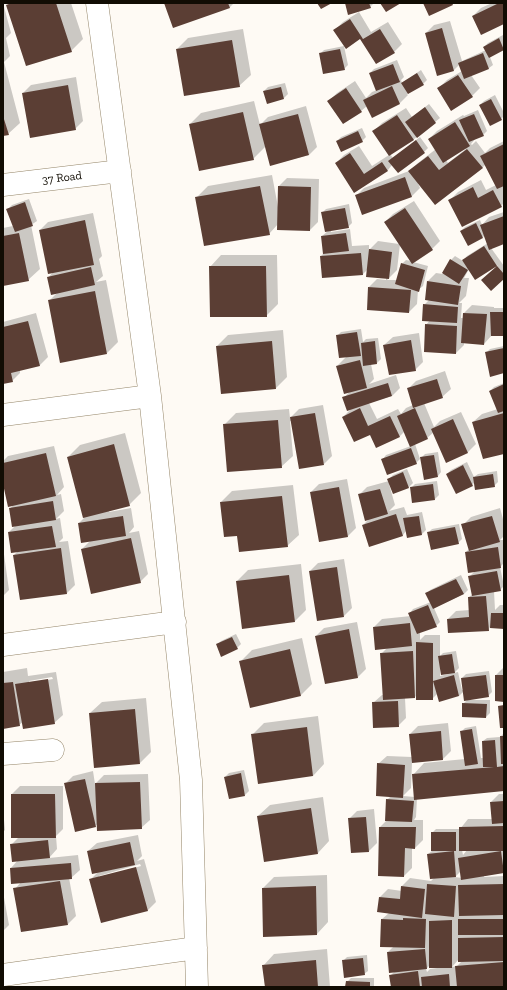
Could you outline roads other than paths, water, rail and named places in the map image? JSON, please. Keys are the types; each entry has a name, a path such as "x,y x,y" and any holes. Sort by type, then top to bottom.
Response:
{"street":[{"path":"97,3 150,396 175,622 191,780 197,987"},
{"name":"37 Road","path":"3,185 120,171"},
{"path":"3,415 150,396"},
{"path":"3,645 175,622"},
{"path":"3,754 53,750"},
{"path":"3,975 196,948"}]}
